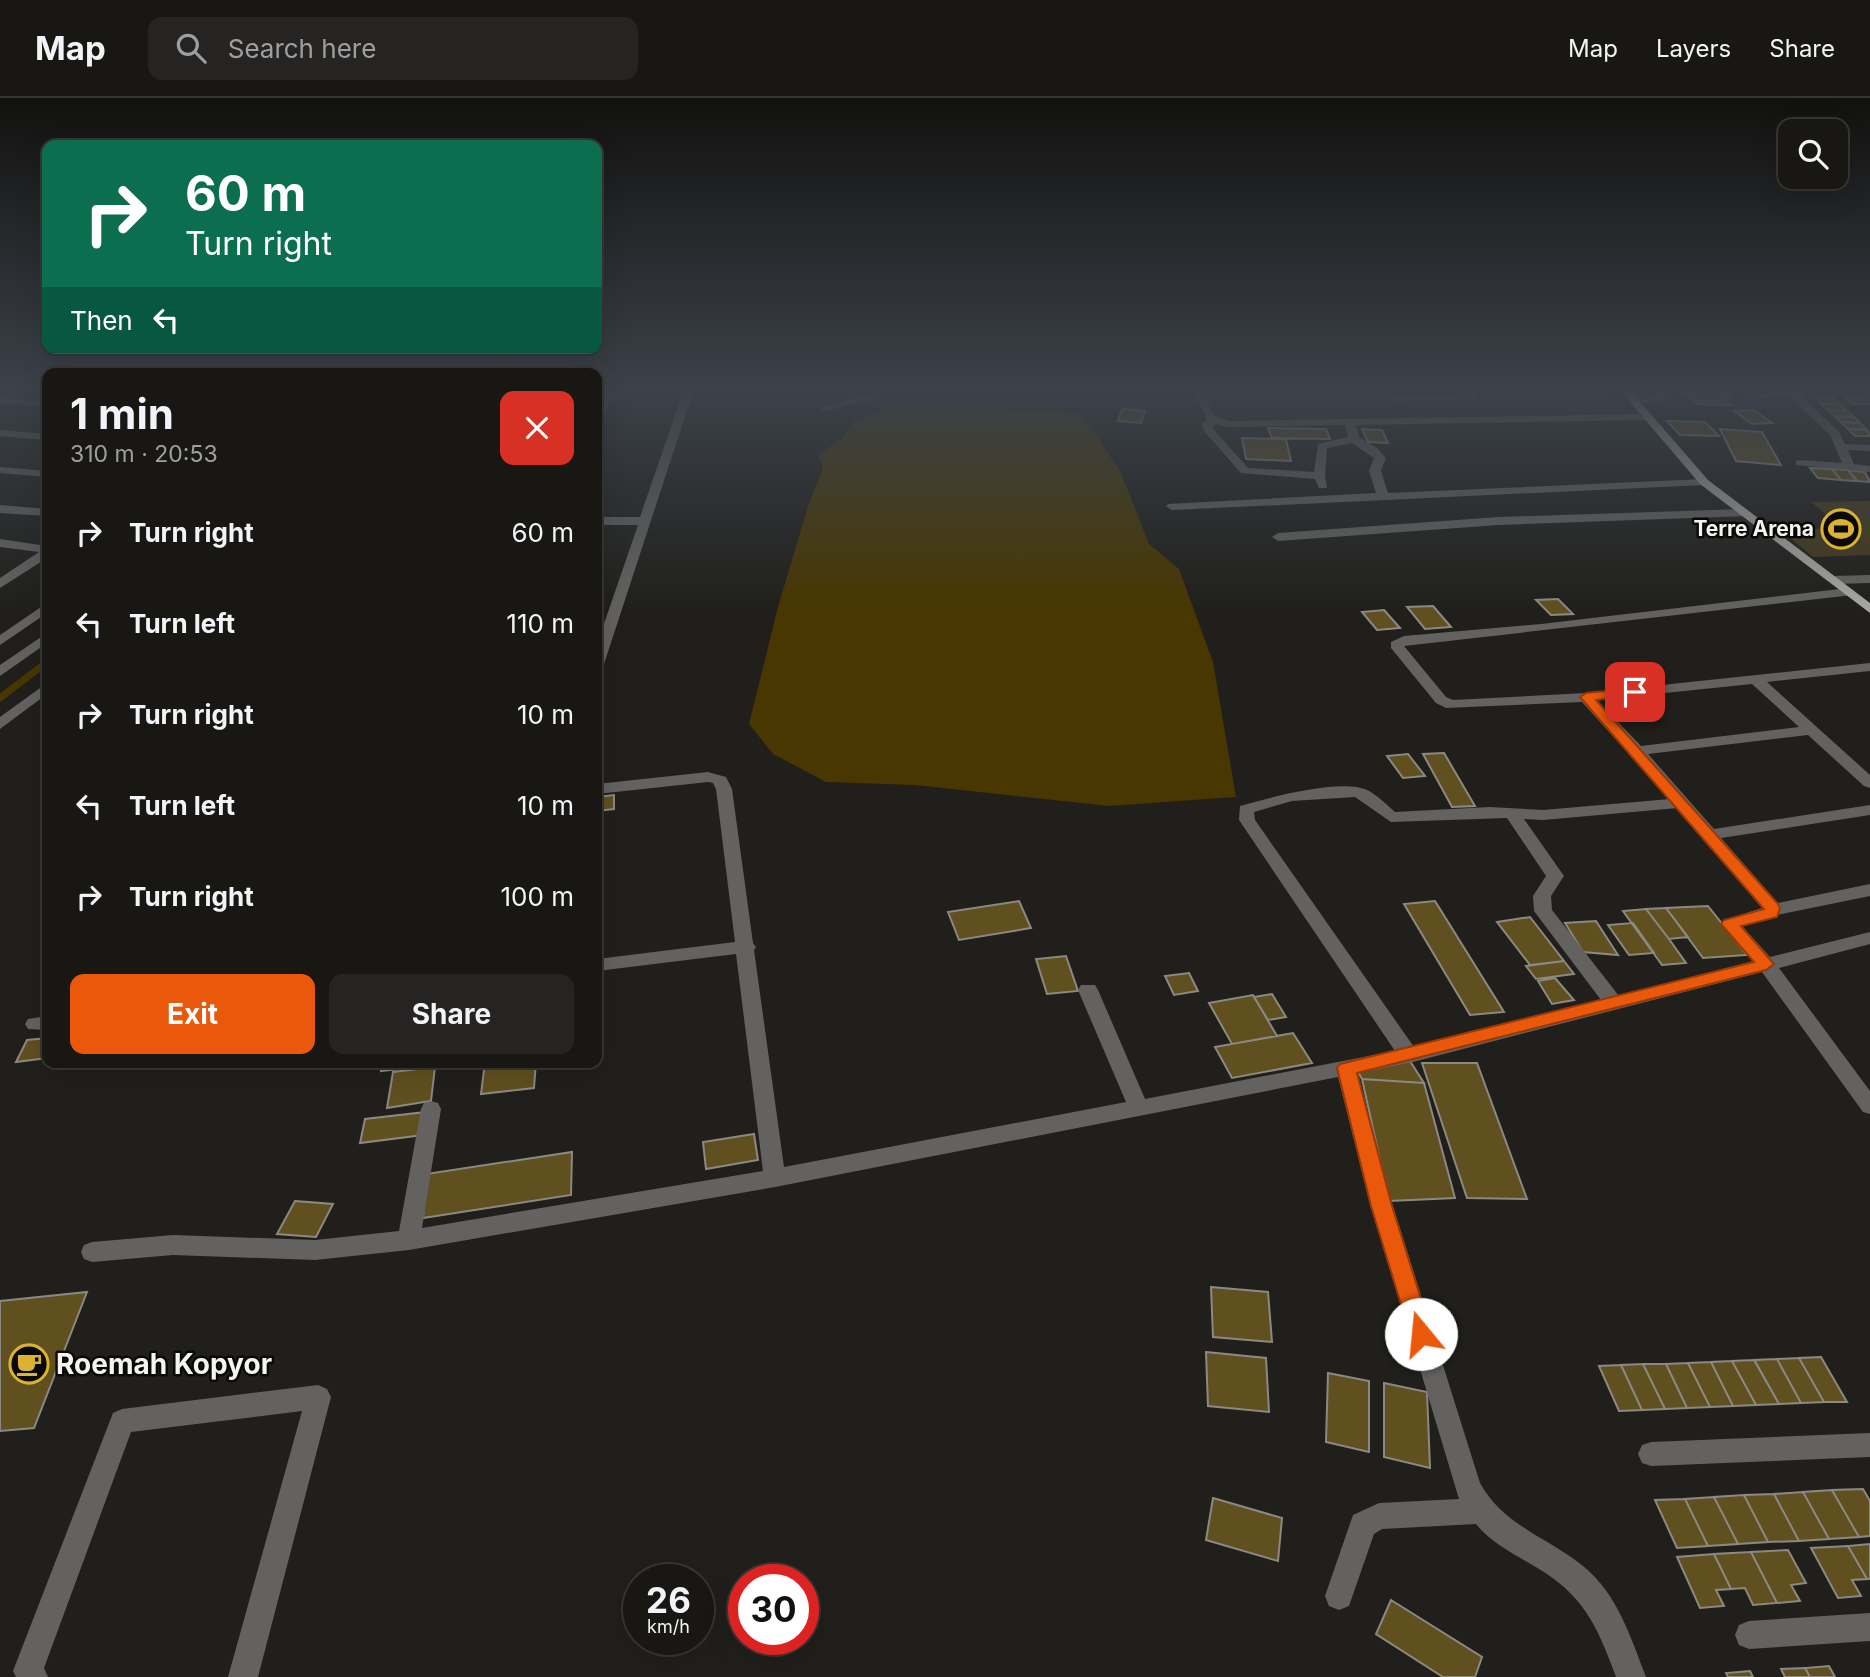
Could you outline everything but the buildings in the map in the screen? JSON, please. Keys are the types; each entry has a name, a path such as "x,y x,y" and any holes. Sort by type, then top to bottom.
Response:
{"main road":[{"path":"1687,463 1704,482 1870,609"}],"street":[{"path":"602,635 663,463"},
{"path":"1238,463 1245,471 1319,476"},
{"path":"1320,463 1319,476 1327,499"},
{"path":"1378,463 1375,471 1383,496"},
{"path":"1800,463 1870,469"},
{"path":"1848,463 1850,468"},
{"path":"0,470 42,474"},
{"path":"1172,506 1704,482"},
{"path":"0,509 42,513"},
{"path":"1278,537 1498,521 1743,513"},
{"path":"602,521 643,521"},
{"path":"0,543 42,548"},
{"path":"0,584 42,556"},
{"path":"1833,580 1870,579"},
{"path":"1848,592 1541,628 1404,640 1396,645 1441,700 1451,705 1586,697 1870,667"},
{"path":"0,640 42,611"},
{"path":"0,672 42,641"},
{"path":"1756,680 1870,783"},
{"path":"0,724 42,691"},
{"path":"1586,697 1637,751 1773,910"},
{"path":"1637,751 1810,730"},
{"path":"602,788 708,777 720,780 724,789 747,947 775,1178"},
{"path":"1409,1056 1245,812 1274,799 1355,792 1363,794 1391,817 1490,812 1543,815 1682,803"},
{"path":"1710,835 1870,810"},
{"path":"1513,814 1555,876 1542,895 1543,911 1614,1003"},
{"path":"1870,890 1773,910 1730,924 1766,964 1870,1106"},
{"path":"92,1252 173,1245 315,1250 409,1240 775,1178 1409,1056 1870,938"},
{"path":"602,964 747,947"},
{"path":"1088,990 1139,1108"},
{"path":"1346,1068 1381,1206 1468,1488 1478,1511 1496,1527 1574,1576 1593,1595 1608,1618 1631,1677"},
{"path":"409,1240 430,1109"},
{"path":"33,1677 27,1671 122,1421 318,1397 243,1677"},
{"path":"1651,1454 1870,1445"},
{"path":"1339,1596 1363,1525 1380,1516 1478,1511"},
{"path":"1749,1635 1870,1627"}],"shaded area":[{"path":"821,463 1114,463 1121,473 1149,544 1179,569 1213,662 1236,797 1109,806 915,785 826,782 773,754 749,724 778,607 809,503 823,469"},
{"name":"Terre Arena","path":"1870,501 1870,555 1813,557 1780,530 1843,528 1811,502"}],"waterway":[{"path":"0,698 42,666"}],"place":[{"name":"Terre Arena","path":"1841,529"},
{"name":"Roemah Kopyor","path":"29,1364"}],"route":[{"path":"1421,1334 1381,1206 1346,1068 1409,1056 1766,964 1730,924 1772,913 1772,908 1637,751 1586,697 1635,692"}]}
